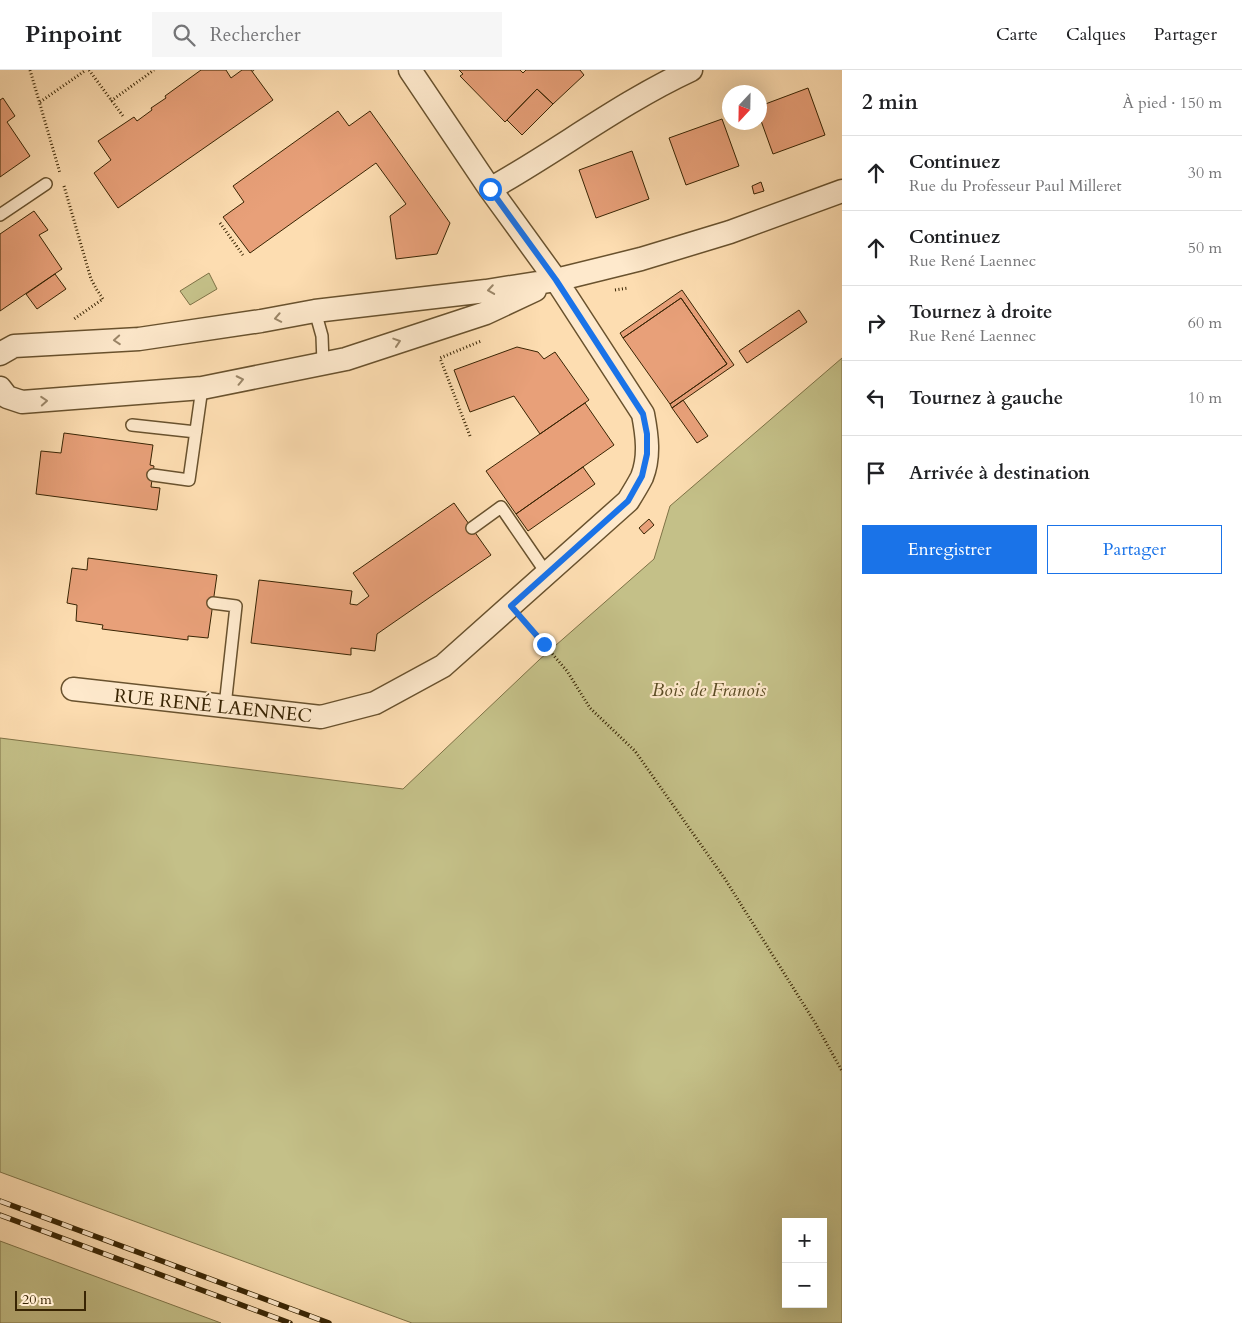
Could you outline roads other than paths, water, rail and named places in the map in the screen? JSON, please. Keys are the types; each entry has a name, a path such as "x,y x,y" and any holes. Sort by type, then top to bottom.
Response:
{"street":[{"name":"RUE RENÉ LAENNEC","path":"73,689 321,717 375,703 443,666 628,501 642,476 647,454 647,434 643,414 556,280 490,189 410,70"},
{"path":"490,189 631,100 691,70"},
{"path":"0,354 14,346 139,339 315,311 486,291 556,280 641,260 730,232 842,191"},
{"path":"0,388 7,397 22,402 202,388 346,359 486,313 556,280"}],"lane":[{"path":"0,215 46,184"},
{"path":"315,311 322,336 323,363"},
{"path":"153,475 189,480 202,388"},
{"path":"132,425 196,432"},
{"path":"472,528 501,507 547,574"},
{"path":"213,604 236,606 225,706"}],"railway":[{"path":"0,1201 329,1323"},
{"path":"0,1215 290,1323"}],"park label":[{"name":"Bois de Franois","path":"709,689"}]}
